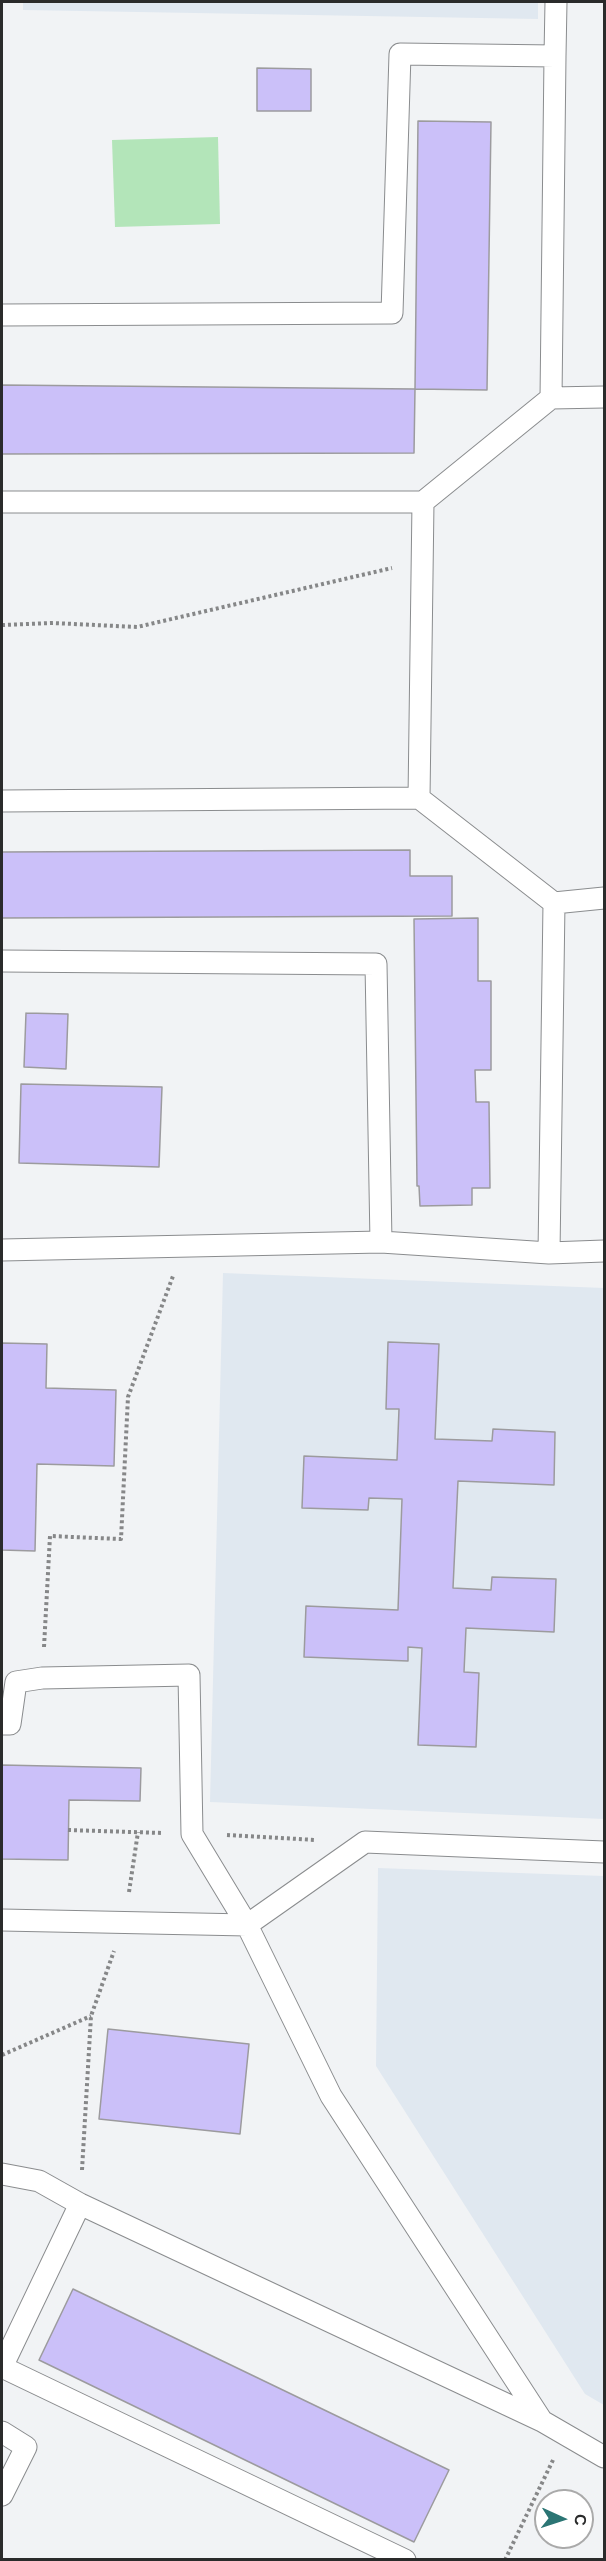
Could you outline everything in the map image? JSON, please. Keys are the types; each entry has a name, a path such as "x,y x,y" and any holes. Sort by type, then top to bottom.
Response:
{"lane":[{"path":"551,398 556,2"},
{"path":"2,315 392,313 400,54 555,56"},
{"path":"2,502 423,502 551,398 604,397"},
{"path":"419,798 423,502"},
{"path":"2,801 419,798 554,903 604,897"},
{"path":"549,1253 554,903"},
{"path":"2,961 376,964 381,1242"},
{"path":"2,1250 381,1242 549,1253 604,1251"},
{"path":"2,1724 10,1724 16,1682 42,1678 189,1676 192,1834 247,1925 331,2096 542,2421"},
{"path":"2,1920 247,1925 365,1842 604,1851"},
{"path":"2,2174 39,2181 80,2204 542,2421 604,2457"},
{"path":"80,2204 2,2367 405,2559"},
{"path":"2,2432 26,2446 2,2495"}],"path":[{"path":"2,625 52,623 137,627 422,561"},
{"path":"42,1678 50,1536 121,1539 128,1397 185,1246"},
{"path":"68,1830 365,1842"},
{"path":"80,2204 91,2016 124,1924 138,1832"},
{"path":"2,2055 91,2016"},
{"path":"505,2559 566,2434"}],"shaded area":[{"path":"23,2 538,2 538,19 23,10"},
{"path":"223,1273 604,1288 604,1819 210,1802"},
{"path":"378,1868 604,1876 604,2405 585,2394 376,2066"}],"green space":[{"path":"218,137 220,224 115,227 112,140"}],"building":[{"path":"257,68 311,69 311,111 257,111"},
{"path":"418,121 491,122 487,390 415,389"},
{"path":"2,385 415,389 414,453 2,454"},
{"path":"410,850 410,876 452,876 452,916 2,918 2,852"},
{"path":"478,918 478,981 491,981 491,1070 475,1070 476,1102 489,1102 490,1188 472,1188 472,1205 420,1206 419,1186 417,1186 414,919"},
{"path":"26,1013 68,1014 66,1069 24,1067"},
{"path":"21,1084 162,1087 159,1167 19,1163"},
{"path":"388,1342 439,1344 435,1439 492,1441 493,1429 555,1432 554,1485 458,1481 453,1588 491,1590 492,1577 556,1579 554,1632 466,1628 464,1672 479,1673 476,1747 418,1745 422,1648 408,1647 408,1661 304,1657 306,1606 398,1610 402,1499 369,1498 368,1510 302,1508 304,1456 397,1460 399,1409 386,1409"},
{"path":"2,1343 47,1344 46,1388 116,1390 114,1466 37,1464 35,1551 2,1550"},
{"path":"2,1765 141,1768 140,1801 69,1800 68,1860 2,1859"},
{"path":"108,2029 249,2044 240,2134 99,2119"},
{"path":"73,2289 449,2470 414,2542 39,2360"}]}
